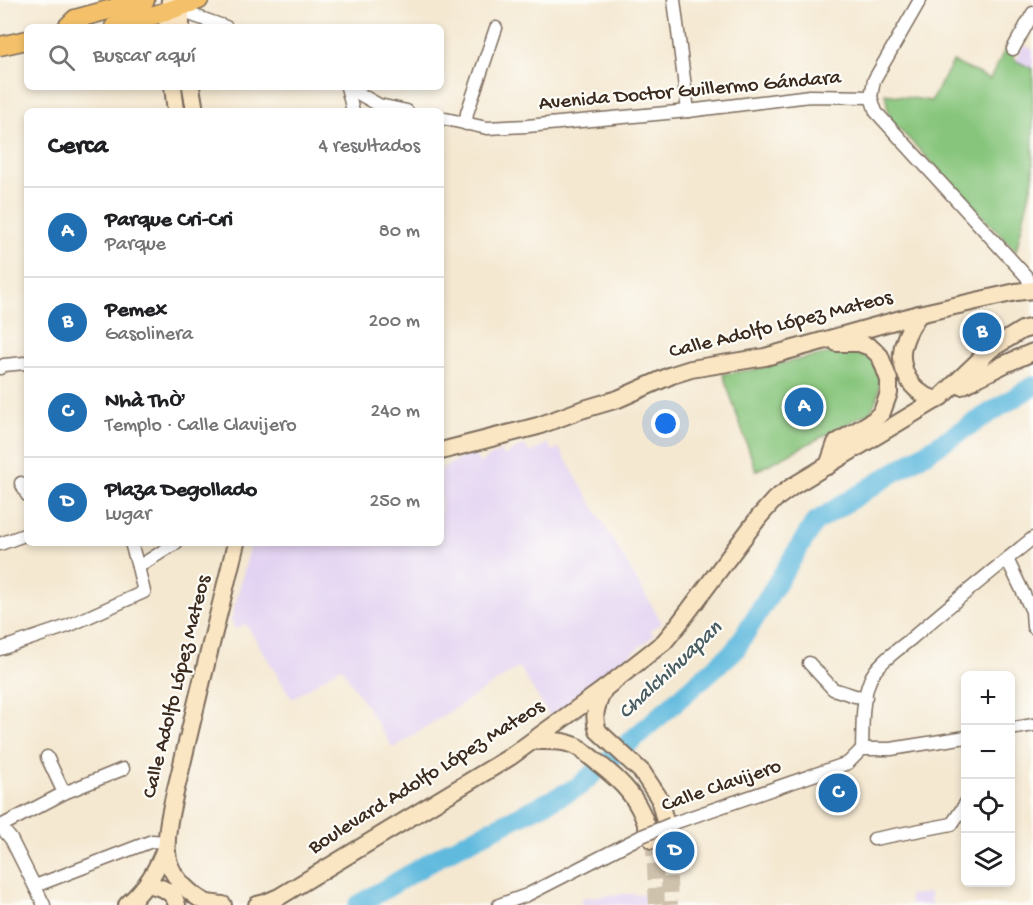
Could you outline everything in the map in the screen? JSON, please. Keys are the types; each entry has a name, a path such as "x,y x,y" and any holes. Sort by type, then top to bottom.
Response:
{"main road":[{"path":"70,24 75,19 145,0"},
{"path":"124,24 199,0"},
{"path":"174,9 180,24"},
{"path":"0,46 24,41"},
{"path":"173,90 176,108"},
{"path":"191,90 194,108"},
{"name":"Calle Adolfo López Mateos","path":"444,450 538,426 618,399 691,369 765,357 919,314 1033,290"},
{"path":"919,314 905,339 902,363 912,386 923,395 939,399 1033,352"},
{"path":"939,399 991,350 1022,330 1033,327"},
{"path":"818,342 859,343 870,347 880,356 889,380 889,393 882,412 874,420 836,443 828,466"},
{"name":"Boulevard Adolfo López Mateos","path":"257,905 279,897 534,741 664,642 774,500 939,399"},
{"path":"882,412 912,415"},
{"name":"Calle Adolfo López Mateos","path":"223,905 206,902 183,886 169,863 167,842 169,822 193,715 235,546"},
{"path":"604,689 594,714 598,730 642,771 659,798 669,827"},
{"path":"534,741 564,742 576,745 582,750 622,785 638,805 647,838"},
{"name":"Calle Adolfo López Mateos","path":"128,905 148,884 167,842"},
{"path":"148,884 168,890 175,897 177,905"}],"street":[{"path":"674,0 688,111"},
{"path":"871,97 874,80 920,0"},
{"path":"174,9 218,24"},
{"path":"1013,49 1033,13"},
{"path":"466,124 467,113 496,28"},
{"path":"348,90 352,108"},
{"path":"352,90 379,105 393,108"},
{"name":"Avenida Doctor Guillermo Gándara","path":"444,119 487,128 527,126 688,111 810,96 871,97 876,112 1027,277 1033,290"},
{"path":"0,368 24,363"},
{"path":"21,483 24,489"},
{"path":"0,544 24,535"},
{"path":"961,737 891,749 862,749 863,710 870,679 883,663 959,597 1033,538"},
{"path":"0,649 68,626 144,592 132,546"},
{"path":"138,567 171,546"},
{"path":"1007,559 1032,611 1033,627"},
{"path":"809,663 833,689 866,697"},
{"path":"1015,730 1033,725"},
{"name":"Calle Clavijero","path":"499,905 527,895 669,827 849,764 862,749"},
{"path":"47,757 64,793"},
{"path":"44,905 5,840 0,826 64,793 123,769"},
{"path":"874,839 952,824 961,810"},
{"path":"34,886 152,841 167,842"}],"shaded area":[{"path":"1023,45 1033,50 1033,69 1016,61"},
{"path":"548,443 552,451 559,448 662,623 650,630 654,635 551,718 519,667 393,748 341,667 292,699 246,624 235,629 231,621 250,546 444,546 444,467 472,452 480,463 500,451 504,456 524,445 530,453"},
{"path":"930,893 931,905 910,905 909,895"},
{"path":"645,894 646,905 583,905 581,898"}],"green space":[{"path":"1007,46 1016,61 1033,69 1033,179 1016,251 890,119 885,94 931,101 953,62 990,79"},
{"path":"850,349 862,353 871,360 878,374 879,389 870,412 756,471 723,374"}],"waterway":[{"name":"Chalchihuapan","path":"358,905 449,851 578,787 735,650 815,522 1033,386"}],"tunnel":[{"path":"667,829 670,905"},
{"path":"652,840 657,905"}],"place":[{"name":"Pemex","path":"982,332"},
{"name":"Parque Cri-Cri","path":"804,407"},
{"name":"Nhà Thờ","path":"838,793"},
{"name":"Plaza Degollado","path":"675,851"}]}
